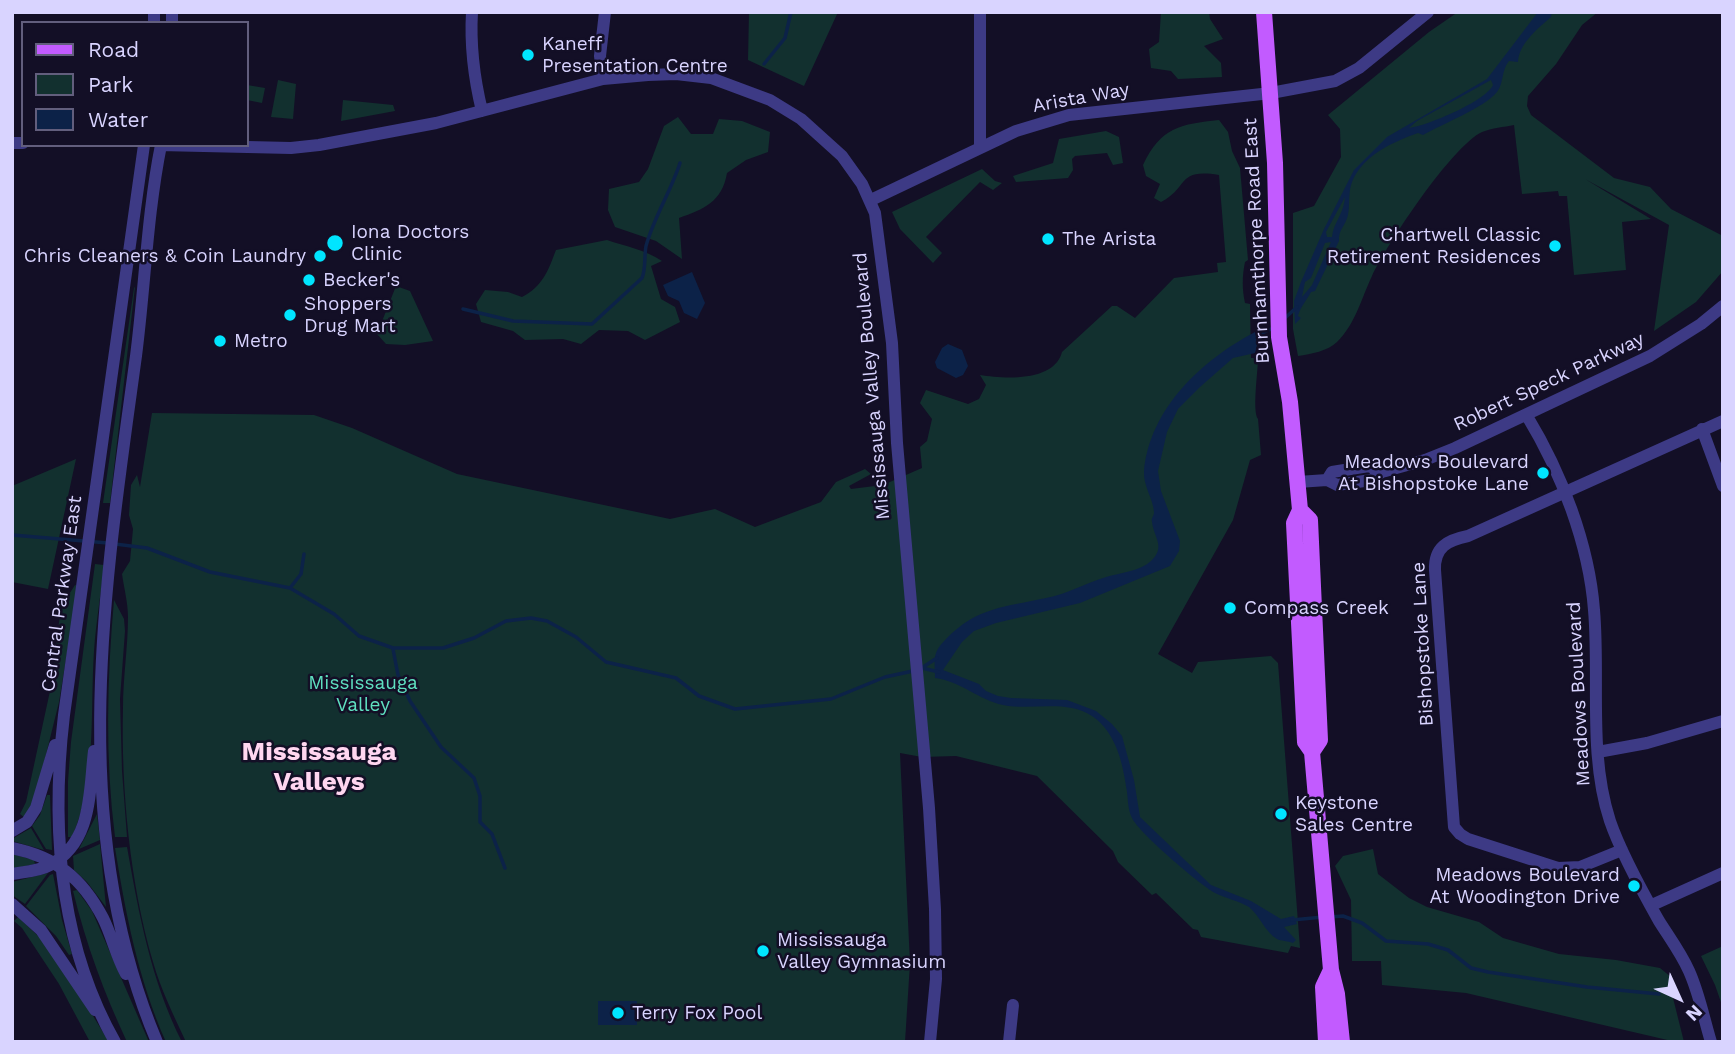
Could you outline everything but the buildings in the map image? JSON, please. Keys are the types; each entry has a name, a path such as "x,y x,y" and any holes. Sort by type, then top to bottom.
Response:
{"main road":[{"name":"Burnhamthorpe Road East","path":"1264,12 1271,93 1279,337 1290,402 1300,510 1310,520 1314,564 1320,740 1312,752 1331,970 1337,994 1342,1042"},
{"name":"Burnhamthorpe Road East","path":"1326,1042 1323,987 1331,970"}],"street":[{"path":"472,12 470,34 482,111"},
{"path":"603,79 600,57 605,12"},
{"path":"980,12 980,146"},
{"name":"Arista Way","path":"871,200 980,146 1029,126 1069,115 1271,93 1335,81 1359,68 1428,12"},
{"name":"Mississauga Valley Boulevard","path":"247,147 291,148 319,145 398,131 603,79 676,74 711,78 754,92 801,119 827,141 852,169 871,200 875,213 892,343 897,443 935,909 936,979 930,1042"},
{"name":"Central Parkway East","path":"115,1042 105,1024 82,962 69,918 59,863 57,807 64,715 144,147"},
{"path":"139,999 117,916 101,771 100,699 102,646 116,508 160,147"},
{"name":"Robert Speck Parkway","path":"1298,482 1327,480 1337,485 1371,480 1382,472 1425,460 1527,416 1660,351 1723,306"},
{"name":"Meadows Boulevard","path":"1527,416 1577,527 1590,577 1594,610 1598,752 1610,821 1651,905 1690,971 1711,1042"},
{"name":"Bishopstoke Lane","path":"1622,850 1580,867 1558,867 1468,839 1454,827 1435,564 1437,552 1448,540 1468,536 1723,421"},
{"path":"1702,429 1723,486"},
{"path":"12,874 59,863 78,838 91,793 100,699"},
{"path":"12,831 29,820 36,808 64,715"},
{"path":"1598,752 1647,743 1723,721"},
{"path":"12,848 59,863 90,897 157,1042"},
{"path":"1651,905 1723,873"},
{"path":"12,904 41,930 105,1024"},
{"path":"1009,1042 1013,1005"}],"green space":[{"path":"749,12 838,12 804,86 748,60"},
{"path":"1161,12 1209,12 1210,19 1223,39 1204,46 1221,63 1222,77 1178,79 1171,71 1151,68 1149,49 1159,42"},
{"path":"1458,12 1598,12 1582,25 1556,64 1528,96 1527,106 1531,115 1614,178 1650,187 1671,209 1723,236 1723,271 1696,302 1654,331 1669,225 1585,179 1651,219 1622,222 1626,270 1574,275 1567,196 1559,196 1558,191 1522,194 1514,125 1494,129 1482,132 1469,141 1421,197 1380,261 1344,335 1329,348 1298,356 1293,329 1293,213 1314,206 1341,157 1340,129 1328,115 1429,32"},
{"path":"278,80 296,84 293,119 271,117"},
{"path":"248,85 265,88 262,103 248,100"},
{"path":"343,100 393,105 395,111 341,121"},
{"path":"678,117 691,134 713,134 719,119 742,121 770,132 768,152 746,160 727,173 725,183 716,198 679,218 682,259 656,241 615,227 608,210 609,189 639,182 648,169 664,126"},
{"name":"Mississauga Valley","path":"1219,120 1228,132 1232,151 1240,168 1248,260 1244,267 1243,288 1245,303 1250,304 1251,358 1258,358 1255,408 1261,455 1250,460 1233,520 1158,654 1192,673 1198,662 1271,656 1278,663 1300,948 1291,946 1288,953 1201,937 1198,930 1193,929 1156,893 1152,895 1118,862 1113,851 1037,776 956,756 922,757 900,753 910,963 905,1042 186,1042 160,983 145,932 133,869 124,771 123,696 128,617 122,574 130,561 133,529 129,515 131,485 137,475 140,487 152,413 314,415 352,428 457,474 670,519 715,509 755,527 821,502 836,482 865,469 871,474 849,486 851,489 883,485 922,468 920,447 927,441 932,419 920,403 926,390 968,404 979,399 986,385 980,375 1015,377 1039,374 1057,362 1062,352 1112,306 1117,306 1135,318 1174,278 1218,272 1217,263 1226,262 1219,175 1196,174 1189,177 1170,197 1161,202 1154,198 1160,184 1146,176 1143,165 1157,142 1165,135 1183,126"},
{"path":"1106,131 1119,137 1123,163 1113,165 1107,153 1075,156 1072,159 1073,170 1068,178 1016,182 1013,176 1053,163 1059,139"},
{"path":"982,169 995,181 1002,183 993,190 980,182 926,237 942,253 933,263 900,229 892,212"},
{"path":"607,240 642,251 662,261 651,266 661,299 675,307 680,322 645,340 628,331 599,330 581,344 563,339 525,340 513,331 481,322 476,304 485,290 508,292 522,297 540,283 556,250"},
{"path":"396,286 410,291 433,341 405,345 386,344 377,334"},
{"path":"134,288 110,503 103,503"},
{"path":"76,459 48,589 12,582 12,486"},
{"path":"95,564 104,565 94,651 89,769 80,815 72,837 68,837 71,742"},
{"path":"75,585 78,586 59,702 35,799 25,818 20,814 26,802 50,691 61,607"},
{"path":"114,600 124,619 125,631 120,699 127,837 115,837 108,748"},
{"path":"47,795 50,795 52,850 46,849 32,826 40,815"},
{"path":"97,814 100,840 79,849"},
{"path":"31,828 44,850 12,841"},
{"path":"100,844 106,907 74,870 73,856"},
{"path":"127,847 154,971 182,1042 166,1042 140,971 115,848"},
{"path":"1373,849 1378,874 1409,898 1427,907 1479,922 1503,938 1559,954 1660,968 1671,977 1672,994 1684,1042 1466,993 1382,985 1381,961 1352,961 1351,900 1335,866 1343,856"},
{"path":"12,854 34,860 35,864 12,869"},
{"path":"48,873 25,904 12,895 12,882"},
{"path":"53,874 72,954 69,955 56,936 26,906"},
{"path":"77,890 92,911 149,1042 127,1042 90,949 73,891"},
{"path":"18,917 52,949 109,1042 90,1042 59,984 22,928 14,921"},
{"path":"1723,946 1723,1008 1701,956"}],"water":[{"path":"1538,12 1552,12 1551,17 1525,43 1518,62 1509,61 1499,88 1491,98 1423,135 1418,133 1389,145 1363,164 1351,186 1348,215 1339,241 1315,291 1311,292 1300,310 1298,316 1301,318 1295,324 1294,301 1301,282 1354,170 1387,137 1487,79","holes":["1491,80 1493,85 1488,91 1468,105 1442,118 1409,128","1345,197 1332,237 1327,237 1326,232","1331,242 1312,285 1302,297 1305,282 1311,278 1325,243"]},
{"path":"692,272 705,303 697,319 684,313 679,301 668,296 663,285"},
{"path":"1255,332 1258,342 1255,353 1233,358 1200,387 1178,409 1167,432 1158,471 1161,491 1180,541 1179,551 1170,566 1080,603 996,623 974,631 962,642 943,670 979,684 986,691 998,696 1067,700 1096,711 1122,736 1134,780 1140,817 1211,885 1251,901 1281,919 1294,916 1297,924 1284,927 1296,940 1293,943 1273,936 1249,907 1207,888 1170,858 1137,825 1130,812 1123,771 1113,740 1101,723 1092,716 1071,708 1003,705 935,678 938,650 958,628 980,614 1061,594 1136,569 1151,561 1158,551 1158,542 1144,471 1148,448 1156,427 1182,388 1198,372 1235,343"},
{"path":"948,344 962,350 968,366 963,375 956,378 937,368 935,362 942,348"},
{"name":"Terry Fox Pool","path":"598,1001 637,1001 637,1025 598,1025"}],"waterway":[{"path":"764,64 785,38 791,12"},
{"path":"463,309 513,321 592,324 642,278 649,235 680,163"},
{"path":"1285,318 1297,307"},
{"path":"1252,338 1273,328"},
{"path":"12,535 108,543"},
{"path":"115,544 147,548 210,572 290,588 334,614 359,636 393,648 443,648 474,638 506,621 531,618 547,621 576,637 606,662 676,678 699,696 735,709 831,699 885,677 913,671"},
{"path":"290,588 301,574 304,554"},
{"path":"393,649 398,675 410,701 441,747 474,778 480,796 480,822 492,834 505,868"},
{"path":"920,669 937,658"},
{"path":"922,668 939,672"},
{"path":"1330,917 1343,916 1362,923 1386,941 1428,944 1448,950 1471,968 1488,972 1587,987 1659,994"},
{"path":"1292,920 1323,917"}],"place":[{"name":"Kaneff Presentation Centre","path":"528,55"},
{"name":"The Arista","path":"1048,239"},
{"name":"Iona Doctors Clinic","path":"335,243"},
{"name":"Chartwell Classic Retirement Residences","path":"1555,246"},
{"name":"Chris Cleaners & Coin Laundry","path":"320,256"},
{"name":"Becker's","path":"309,280"},
{"name":"Shoppers Drug Mart","path":"290,315"},
{"name":"Metro","path":"220,341"},
{"name":"Meadows Boulevard At Bishopstoke Lane","path":"1543,473"},
{"name":"Compass Creek","path":"1230,608"},
{"name":"Keystone Sales Centre","path":"1281,814"},
{"name":"Meadows Boulevard At Woodington Drive","path":"1634,886"},
{"name":"Mississauga Valley Gymnasium","path":"763,951"},
{"name":"Terry Fox Pool","path":"618,1013"}],"district":[{"name":"Mississauga Valleys","path":"319,767"}]}
